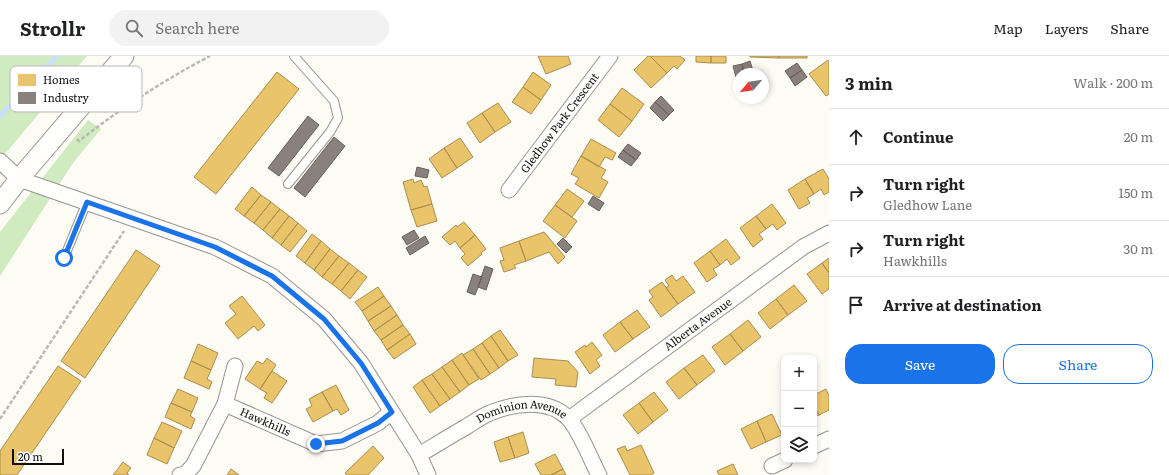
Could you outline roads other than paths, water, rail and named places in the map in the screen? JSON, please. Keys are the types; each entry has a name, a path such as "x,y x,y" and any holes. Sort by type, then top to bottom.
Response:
{"street":[{"path":"115,66 124,56"},
{"name":"Gledhow Park Crescent","path":"509,190 610,56"},
{"path":"0,204 19,178 76,112"},
{"path":"0,161 19,178 215,247 272,276 324,319 361,363 419,455 428,475"},
{"name":"Alberta Avenue","path":"569,419 803,247 829,233"},
{"name":"Hawkhills","path":"180,475 185,474 193,466 226,404 235,366"},
{"name":"Hawkhills","path":"226,404 316,444 342,441 378,423 392,412"},
{"name":"Dominion Avenue","path":"419,455 488,413 506,407 526,404 545,405 559,411 569,419 599,475"},
{"path":"817,445 829,439"}],"lane":[{"path":"288,184 330,132 338,118 334,101 294,56"},
{"path":"64,258 87,202"}],"waterway":[{"path":"48,66 57,56"},
{"path":"0,116 10,105"}]}
